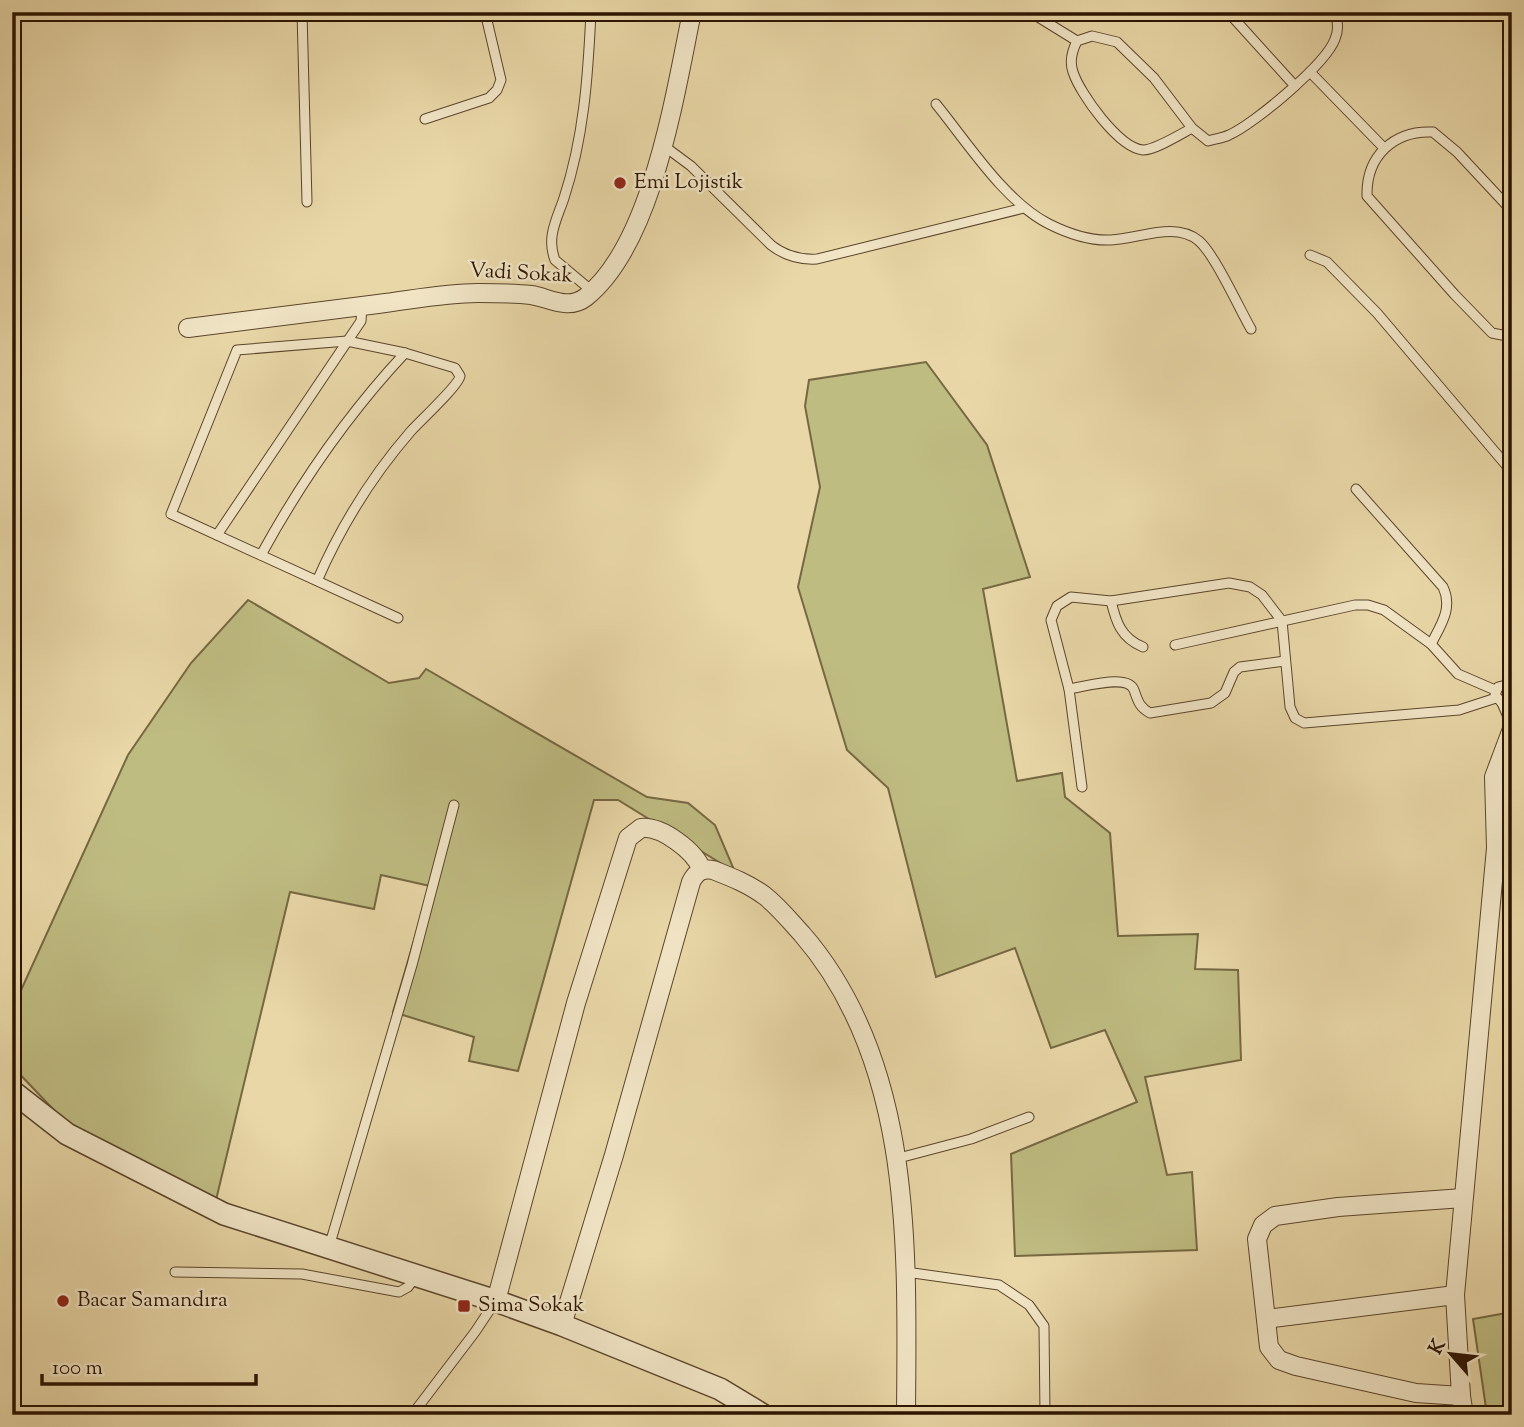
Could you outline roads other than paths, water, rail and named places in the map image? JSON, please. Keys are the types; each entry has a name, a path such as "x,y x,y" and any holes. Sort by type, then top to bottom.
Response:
{"street":[{"name":"Vadi Sokak","path":"188,328 475,293 518,294 567,303 584,299 621,255 643,207 664,146 692,12"},
{"path":"1464,1415 1455,1294 1496,848 1494,777 1512,727"},
{"path":"496,1301 576,1003 628,838 641,828 656,830 692,852 702,870"},
{"path":"562,1325 614,1155 691,882 702,870 713,870 764,895 788,919 833,974 856,1017 872,1056 888,1118 901,1201 906,1272 906,1415"},
{"path":"12,1091 66,1134 224,1214 496,1301 562,1325 720,1389 763,1415"},
{"path":"1461,1396 1416,1393 1284,1362 1275,1357 1269,1347 1257,1239 1263,1225 1275,1216 1338,1207 1464,1198"},
{"path":"1266,1319 1455,1294"}],"lane":[{"path":"302,12 307,202"},
{"path":"425,119 489,98 497,90 500,80 485,12"},
{"path":"591,12 587,87 579,138 551,238 555,260 592,291"},
{"path":"1030,12 1077,41"},
{"path":"1228,12 1295,86"},
{"path":"1077,41 1092,36 1117,42 1154,78 1192,128 1208,141 1229,135 1310,72 1335,40 1338,23 1335,12"},
{"path":"1077,41 1071,63 1076,78 1088,99 1122,141 1134,148 1147,150 1192,128"},
{"path":"1310,72 1384,148"},
{"path":"936,104 1013,198 1054,226 1093,238 1110,240 1171,231 1193,237 1206,249 1251,329"},
{"path":"1512,211 1457,152 1433,132 1423,131 1402,136 1384,148 1372,165 1367,196 1492,333 1512,337"},
{"path":"664,146 691,166 771,245 786,255 802,259 817,259 1024,208"},
{"path":"1310,255 1327,262 1377,313 1512,472"},
{"path":"217,535 361,321 362,306"},
{"path":"317,581 341,530 372,480 411,431 460,380 459,373 454,368 405,353 347,341 237,350 171,513 217,535 261,555 317,581 398,618"},
{"path":"261,555 322,456 370,393 405,353"},
{"path":"1356,489 1446,593 1446,613 1431,644"},
{"path":"1082,787 1069,689 1051,620 1061,603 1071,597 1111,601 1206,585 1236,583 1256,590 1282,621 1290,707 1295,718 1304,723 1459,710 1501,698"},
{"path":"1111,601 1122,633 1143,647"},
{"path":"1175,645 1355,605 1368,605 1384,610 1431,644 1458,674 1501,698"},
{"path":"1069,689 1124,681 1132,686 1142,708 1150,713 1211,703 1225,693 1234,672 1240,667 1285,661"},
{"path":"1512,689 1502,685 1501,698 1512,727"},
{"path":"329,1249 412,965 454,805"},
{"path":"895,1159 971,1139 1029,1117"},
{"path":"175,1272 302,1274 399,1292 408,1287 415,1275"},
{"path":"906,1272 999,1285 1029,1305 1044,1326 1045,1415"},
{"path":"412,1415 496,1301"}],"place":[{"name":"Emi Lojistik","path":"620,183"},
{"name":"Bacar Samandıra","path":"63,1301"},
{"name":"Sima Sokak","path":"464,1306"}]}
